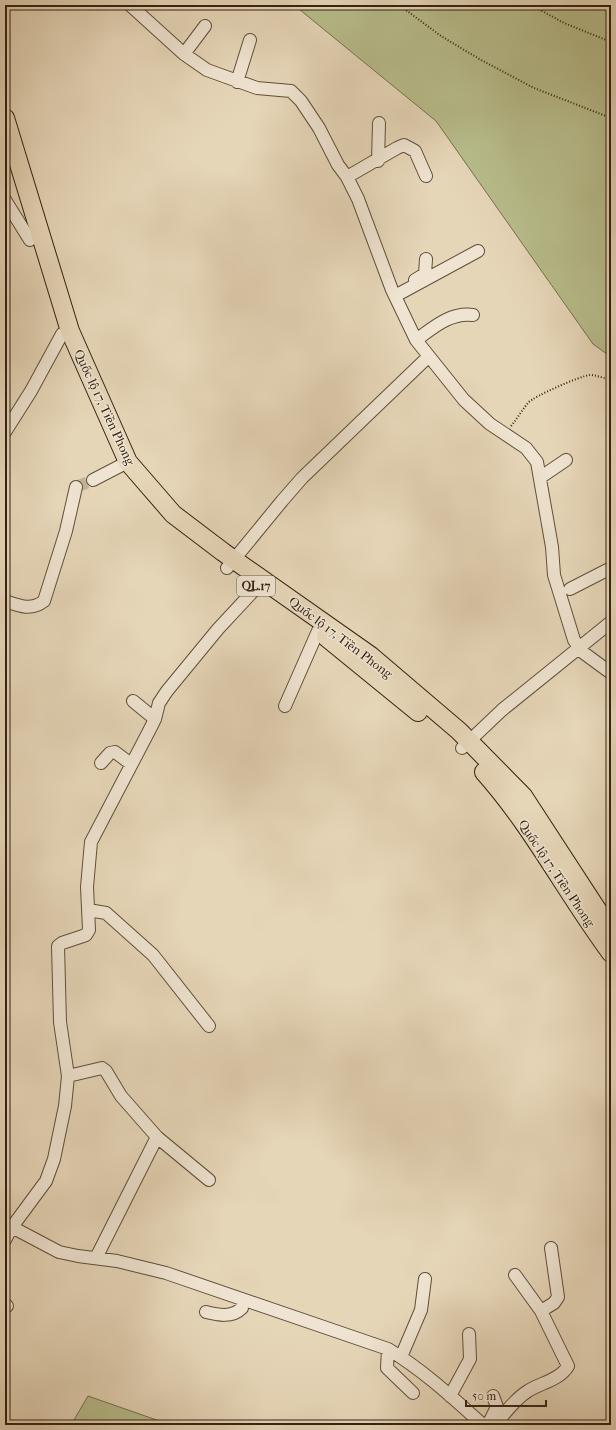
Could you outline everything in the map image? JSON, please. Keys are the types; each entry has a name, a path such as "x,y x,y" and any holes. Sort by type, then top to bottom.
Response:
{"highway":[{"name":"Quốc lộ 17, Tiền Phong","path":"5,118 70,332 128,462 173,514 257,587 281,602 466,744"},
{"name":"Quốc lộ 17, Tiền Phong","path":"5,153 18,192 30,240 62,334 110,444 133,484 160,513 186,537 231,564 371,656 466,744 536,839 605,923 611,953"}],"street":[{"path":"130,5 184,54 207,70 257,88 291,91 301,101 319,128 338,164 347,177 358,200 394,293 416,340 464,400 490,424 506,433 530,453 537,462 554,575 564,591 578,648 611,673"},
{"path":"184,54 204,26"},
{"path":"237,82 250,40"},
{"path":"378,160 379,123"},
{"path":"347,177 404,145 411,147 415,151 426,176"},
{"path":"5,200 30,240"},
{"path":"394,293 478,251"},
{"path":"394,293 425,274 426,259"},
{"path":"416,340 436,326 456,315 473,315"},
{"path":"5,432 31,390 62,334"},
{"path":"231,564 302,478 428,356"},
{"path":"540,477 566,460"},
{"path":"93,480 122,465"},
{"path":"5,602 24,607 32,607 38,606 44,601 66,531 76,487"},
{"path":"564,591 611,568"},
{"path":"5,1240 8,1225 46,1181 54,1159 65,1106 68,1076 60,1022 58,946 62,943 86,935 89,930 87,887 91,842 155,719 159,703 218,629 257,587"},
{"path":"466,744 502,710 611,622"},
{"path":"285,706 318,631"},
{"path":"133,701 155,719"},
{"path":"101,764 110,753 115,752 131,764"},
{"path":"88,910 106,913 153,954 209,1026"},
{"path":"68,1076 102,1068 106,1071 121,1096 157,1137 209,1180"},
{"path":"96,1258 157,1137"},
{"path":"8,1225 59,1252 117,1261 166,1273 243,1304 388,1349 401,1357 450,1396 482,1425"},
{"path":"541,1311 554,1303 558,1297 550,1248"},
{"path":"495,1425 518,1398 529,1390 546,1383 568,1366 541,1311 515,1275"},
{"path":"401,1357 422,1310 425,1279"},
{"path":"206,1312 229,1314 237,1312 243,1304"},
{"path":"450,1396 470,1359 469,1334"},
{"path":"388,1349 387,1368 413,1393"},
{"path":"488,1425 497,1407 493,1396"}],"path":[{"path":"399,5 441,36 481,60 541,92 611,118"},
{"path":"531,5 564,23 611,42"},
{"path":"506,433 528,402 542,394 580,377 591,375 604,379 611,379"}],"green space":[{"path":"294,5 611,5 611,357 593,344 436,121"},
{"path":"88,1396 171,1425 71,1425"}],"tunnel":[{"path":"76,487 93,480"}]}
